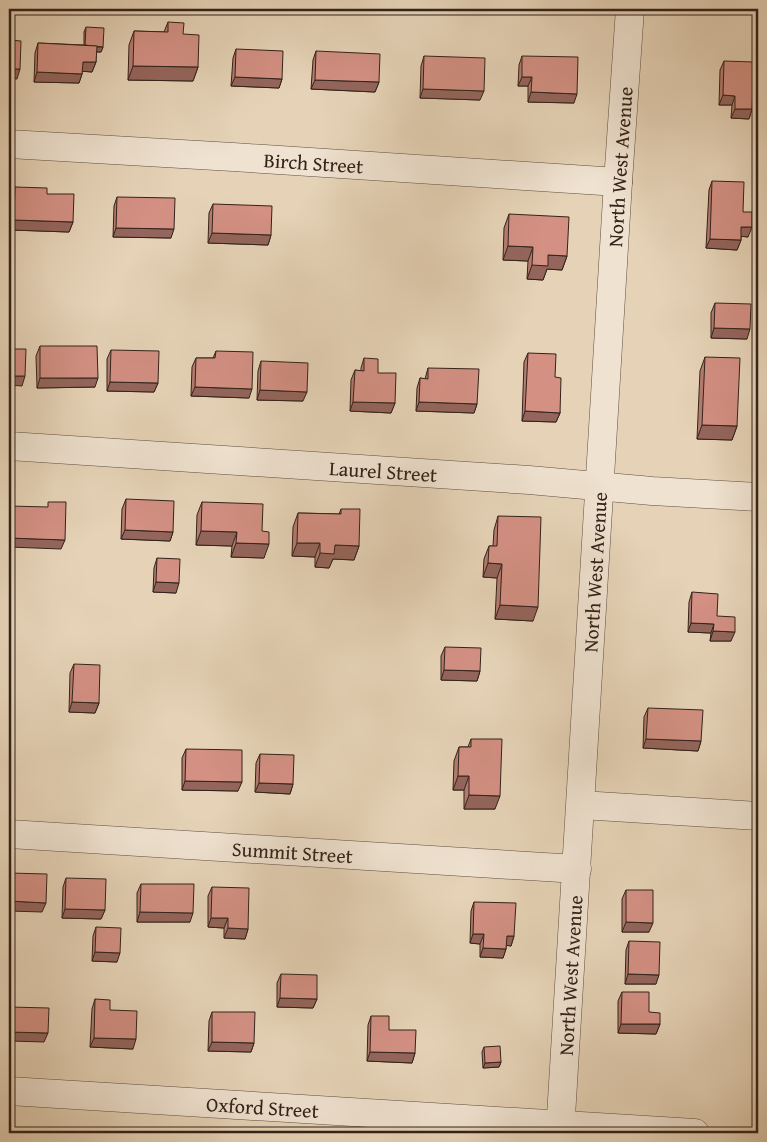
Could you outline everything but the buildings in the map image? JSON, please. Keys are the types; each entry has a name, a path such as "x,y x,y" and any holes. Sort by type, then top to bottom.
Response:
{"street":[{"name":"North West Avenue","path":"561,1129 630,9"},
{"name":"Birch Street","path":"9,144 618,182"},
{"name":"Laurel Street","path":"9,446 758,497"},
{"path":"581,806 758,816"},
{"name":"Summit Street","path":"9,834 577,869"},
{"name":"Oxford Street","path":"9,1091 561,1129 695,1133"}]}
